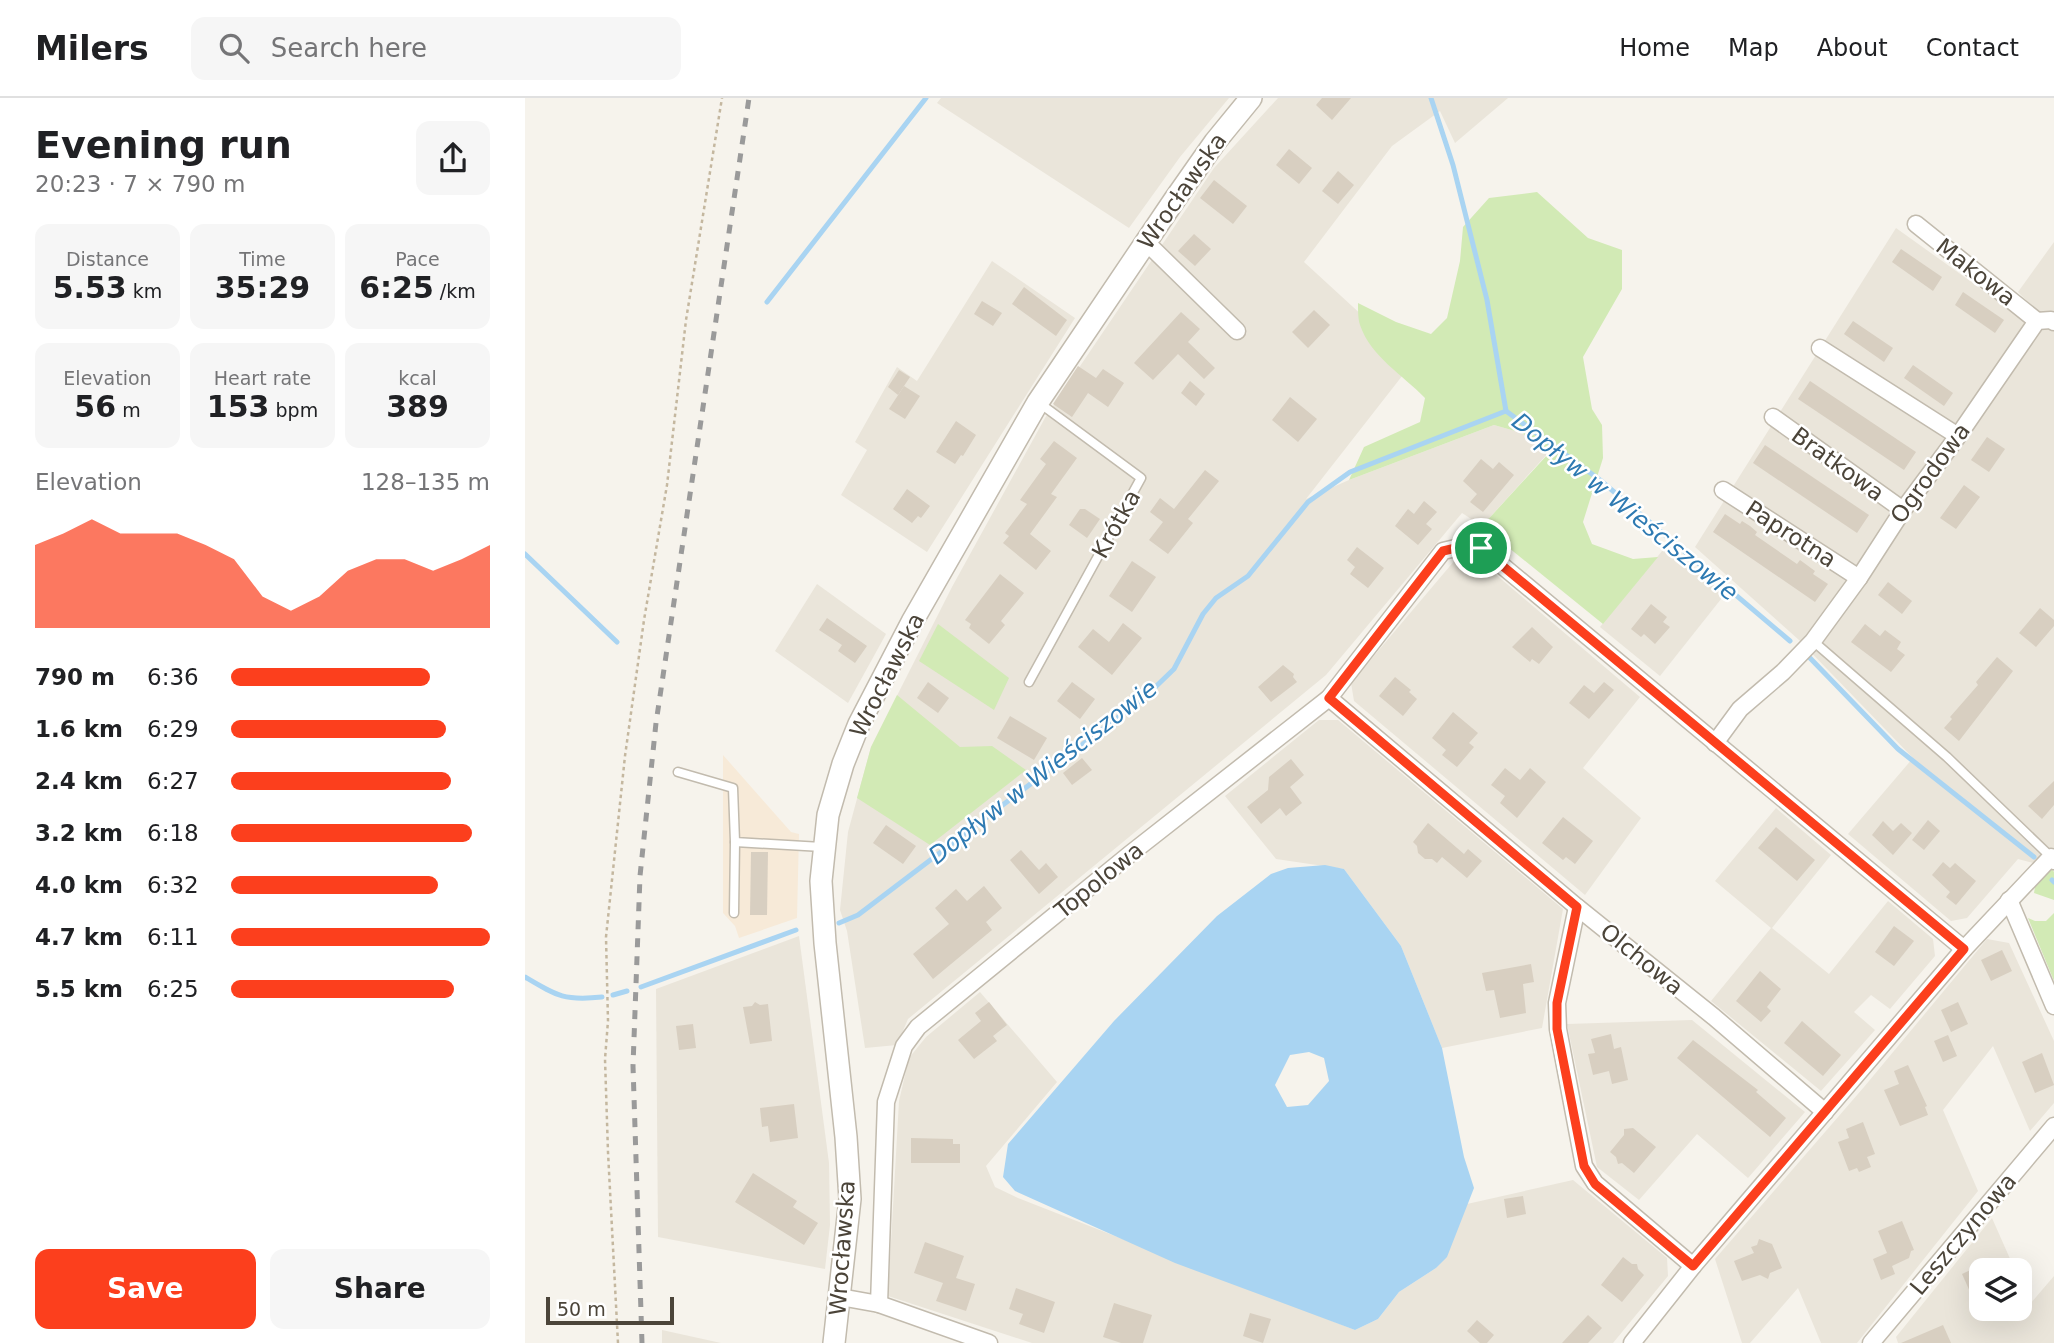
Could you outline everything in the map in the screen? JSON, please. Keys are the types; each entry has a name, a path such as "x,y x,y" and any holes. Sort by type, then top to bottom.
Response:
{"street":[{"name":"Wrocławska","path":"834,1343 850,1199 821,881 828,816 843,764 859,724 912,622 1038,402 1215,142 1251,98"},
{"name":"Makowa","path":"1916,224 2037,321"},
{"path":"1146,242 1237,331"},
{"path":"2037,321 2051,320 2054,323"},
{"name":"Ogrodowa","path":"1715,743 1740,709 1814,641 2037,321"},
{"path":"1820,348 1958,436"},
{"name":"Bratkowa","path":"1773,417 1903,510"},
{"name":"Paprotna","path":"1723,490 1859,578"},
{"name":"Topolowa","path":"879,1304 886,1102 904,1046 918,1027 1329,698 1443,551 1464,546 1481,548 1715,743"},
{"name":"Olchowa","path":"1329,698 1825,1112"},
{"path":"1715,743 1964,949"},
{"path":"1632,1343 1693,1266 1964,949 2053,857"},
{"path":"2009,900 2054,1006"},
{"path":"1577,907 1557,1003 1557,1029 1584,1166 1595,1184 1693,1266"},
{"name":"Leszczynowa","path":"1871,1343 2054,1126"},
{"path":"840,1297 879,1304 960,1338 989,1343"}],"lane":[{"name":"Krótka","path":"1030,682 1142,478 1038,402"},
{"path":"1814,641 1947,757 2053,857"},
{"path":"678,772 733,788 734,913"},
{"path":"735,842 825,848"}],"path":[{"path":"618,1343 605,1059 608,1021 605,937 639,661 667,485 686,320 722,98"}],"shaded area":[{"path":"941,98 1229,98 1180,157 1129,228 937,103"},
{"path":"1278,98 1508,98 1455,143 1440,111 1392,146 1304,262 1413,362 1306,499 1494,425 1522,433 1549,452 1482,526 1462,513 1326,675 908,1019 897,1045 865,1048 847,931 840,910 848,832 871,747 952,587 1045,418 1214,168"},
{"path":"1896,228 2019,316 2030,304 2018,292 2054,242 2054,872 2051,868 2018,859 1967,918 1951,921 1848,834 1913,758 1799,640 1695,547"},
{"path":"992,261 1075,318 927,552 841,495 867,450 855,442 897,367 917,381"},
{"path":"1667,545 1725,594 1660,676 1600,627"},
{"path":"1474,556 1640,697 1583,768 1641,818 1585,895 1354,701 1351,683 1455,560"},
{"path":"817,584 886,634 848,703 775,651"},
{"path":"1319,720 1338,720 1563,909 1542,1028 1442,1048 1401,946 1344,869 1276,859 1225,796"},
{"path":"723,755 791,832 799,834 797,918 739,938 735,926 723,913"},
{"path":"1776,808 1831,855 1772,928 1829,974 1888,901 1933,939 1935,956 1890,1009 1871,995 1854,1012 1875,1030 1821,1091 1711,1001 1771,928 1715,881"},
{"path":"799,936 829,1163 830,1225 825,1269 658,1237 656,989"},
{"path":"1987,939 2009,943 2054,1041 2054,1103 2030,1131 1993,1046 1943,1110 1978,1191 1857,1343 1821,1343 1798,1288 1750,1343 1742,1343 1715,1259 1864,1087"},
{"path":"980,992 1057,1082 986,1166 995,1187 1018,1198 1355,1330 1378,1319 1399,1292 1436,1268 1446,1257 1467,1204 1573,1180 1667,1258 1668,1276 1613,1343 1032,1343 888,1296 899,1101 909,1058 926,1037"},
{"path":"1692,1020 1805,1112 1748,1178 1697,1134 1639,1200 1597,1167 1567,1024"},
{"path":"1992,1218 2010,1258 1969,1258 1969,1321 2032,1321 2032,1302 2054,1276 2054,1343 1898,1343 1896,1337"},
{"path":"662,1330 721,1343 662,1343"}],"green space":[{"path":"1537,192 1588,238 1622,250 1622,289 1583,357 1592,409 1602,425 1603,458 1583,522 1592,544 1633,559 1658,557 1603,624 1482,526 1549,453 1522,433 1494,425 1349,480 1364,447 1420,422 1425,398 1372,347 1360,325 1358,303 1396,322 1431,334 1447,318 1460,261 1463,227 1489,198"},
{"path":"938,624 1009,678 994,710 919,661"},
{"path":"897,695 960,747 992,746 1026,770 930,845 857,798 871,747"},
{"path":"2051,868 2054,872 2054,900 2034,893 2035,887"},
{"path":"2054,913 2054,981 2028,918 2046,921"}],"water":[{"path":"1325,865 1344,869 1401,946 1442,1048 1464,1157 1474,1188 1447,1257 1436,1268 1399,1292 1378,1319 1355,1330 1175,1263 1015,1191 1003,1177 1008,1144 1114,1021 1217,916 1271,874 1288,868","holes":["1309,1052 1324,1058 1329,1081 1308,1105 1287,1107 1275,1085 1290,1055"]}],"building":[{"path":"1322,98 1351,98 1332,120 1316,105"},
{"path":"1289,149 1312,168 1299,184 1276,165"},
{"path":"1338,171 1354,185 1338,204 1322,191"},
{"path":"1214,180 1247,206 1233,224 1200,198"},
{"path":"1194,234 1211,249 1195,266 1178,251"},
{"path":"1901,249 1942,277 1933,291 1892,262"},
{"path":"1024,287 1067,320 1056,336 1012,304"},
{"path":"1963,292 2004,320 1995,333 1955,305"},
{"path":"982,301 1002,313 993,326 974,314"},
{"path":"1314,310 1330,325 1308,348 1292,332"},
{"path":"1181,312 1200,329 1188,342 1215,368 1204,379 1178,354 1153,380 1134,363"},
{"path":"1853,321 1893,348 1884,362 1844,334"},
{"path":"1913,365 1953,393 1944,406 1904,378"},
{"path":"1078,366 1096,378 1103,369 1124,383 1108,407 1088,393 1072,417 1053,404"},
{"path":"899,370 910,377 898,395 888,387"},
{"path":"1190,381 1205,394 1196,406 1181,393"},
{"path":"1810,381 1916,452 1904,470 1798,399"},
{"path":"904,386 920,396 905,419 889,409"},
{"path":"1290,397 1317,419 1298,442 1272,420"},
{"path":"956,421 976,435 955,464 936,452"},
{"path":"1987,437 2005,449 1989,472 1971,460"},
{"path":"1054,441 1077,458 1051,494 1057,497 1030,534 1051,551 1036,570 1003,543 1009,536 1005,533 1027,504 1020,500 1046,464 1040,459"},
{"path":"1765,445 1869,515 1857,533 1753,463"},
{"path":"1481,459 1493,469 1499,462 1514,475 1483,512 1470,502 1477,494 1463,481"},
{"path":"1205,470 1219,481 1188,519 1193,523 1168,554 1149,540 1163,522 1150,512 1160,498 1174,509"},
{"path":"1964,485 1980,497 1956,529 1940,518"},
{"path":"907,489 930,506 921,518 918,516 912,523 893,509"},
{"path":"1424,501 1437,512 1426,524 1432,529 1418,545 1395,526 1408,509 1414,514"},
{"path":"1080,509 1085,509 1100,519 1087,538 1069,525"},
{"path":"1725,514 1740,524 1742,521 1750,526 1757,532 1755,535 1797,564 1800,560 1815,571 1813,574 1828,584 1815,602 1713,532"},
{"path":"1357,547 1384,568 1368,588 1350,574 1355,567 1347,560"},
{"path":"1132,561 1156,577 1132,612 1109,596"},
{"path":"1000,574 1024,593 1001,621 1005,625 989,644 969,628 971,624 965,620"},
{"path":"1888,582 1912,601 1902,614 1878,595"},
{"path":"1651,604 1667,617 1663,622 1670,627 1655,644 1644,634 1641,637 1631,629"},
{"path":"2040,608 2054,620 2054,626 2036,647 2019,633"},
{"path":"827,618 867,646 855,663 838,651 842,645 819,630"},
{"path":"1123,623 1142,638 1112,675 1078,647 1093,629 1109,642"},
{"path":"1865,624 1880,636 1885,630 1901,642 1897,649 1905,655 1891,672 1851,642"},
{"path":"1532,627 1553,647 1539,664 1532,659 1530,662 1512,647"},
{"path":"1997,657 2013,671 1959,741 1944,728"},
{"path":"1283,665 1294,674 1297,682 1271,702 1258,687"},
{"path":"1395,677 1411,690 1409,692 1417,699 1403,716 1379,696"},
{"path":"928,682 949,698 938,713 917,698"},
{"path":"1072,682 1095,699 1080,719 1057,701"},
{"path":"1604,682 1614,690 1589,719 1569,703 1584,685 1594,693"},
{"path":"1453,712 1478,733 1469,743 1474,747 1457,767 1442,755 1446,750 1432,738"},
{"path":"1010,716 1047,738 1034,760 997,738"},
{"path":"1082,758 1092,770 1072,785 1063,773"},
{"path":"1291,759 1304,775 1290,787 1302,803 1286,816 1280,808 1261,824 1247,807 1268,790 1269,777"},
{"path":"1505,768 1520,780 1530,768 1546,782 1517,818 1500,803 1505,796 1491,785"},
{"path":"2054,781 2054,805 2042,819 2028,806"},
{"path":"1563,817 1593,841 1575,864 1566,857 1563,860 1542,843"},
{"path":"1928,820 1940,831 1924,850 1912,840"},
{"path":"1883,821 1893,831 1901,823 1912,833 1893,855 1872,835"},
{"path":"1428,823 1464,854 1468,849 1482,861 1467,878 1442,857 1437,863 1418,853 1413,842"},
{"path":"886,825 916,846 903,864 873,843"},
{"path":"1776,827 1815,860 1797,881 1758,848"},
{"path":"1021,850 1039,870 1046,863 1058,877 1039,894 1010,860"},
{"path":"751,852 768,852 767,915 750,915"},
{"path":"1943,862 1950,868 1955,863 1976,881 1956,905 1946,897 1950,892 1932,875"},
{"path":"984,886 1002,908 986,922 992,930 933,979 913,954 949,924 935,908 956,889 967,901"},
{"path":"1894,926 1914,941 1894,966 1875,952"},
{"path":"2002,950 2012,971 1991,981 1981,960"},
{"path":"1531,964 1534,982 1523,984 1526,1013 1500,1018 1494,990 1486,991 1482,973"},
{"path":"1760,971 1781,989 1767,1007 1771,1011 1761,1022 1736,1001"},
{"path":"755,1002 760,1005 768,1004 772,1041 750,1044 743,1007 752,1006"},
{"path":"989,1002 1007,1025 993,1036 997,1041 974,1059 958,1040 981,1021 975,1013"},
{"path":"1958,1002 1968,1024 1951,1032 1941,1010"},
{"path":"1802,1021 1841,1055 1823,1076 1784,1043"},
{"path":"693,1024 696,1048 679,1050 676,1026"},
{"path":"1611,1034 1614,1049 1621,1047 1628,1080 1612,1084 1609,1071 1593,1075 1588,1054 1595,1053 1591,1039"},
{"path":"1948,1035 1957,1056 1943,1062 1934,1041"},
{"path":"1693,1040 1758,1090 1756,1092 1786,1118 1770,1137 1677,1058"},
{"path":"2042,1053 2054,1085 2035,1093 2022,1062"},
{"path":"1908,1065 1927,1106 1928,1115 1900,1126 1884,1090 1899,1084 1894,1071"},
{"path":"794,1104 798,1138 770,1142 768,1126 762,1127 760,1108"},
{"path":"1863,1122 1875,1154 1867,1157 1871,1167 1859,1172 1857,1168 1849,1171 1838,1142 1849,1138 1846,1129"},
{"path":"1633,1128 1656,1147 1634,1173 1622,1163 1618,1164 1616,1157 1610,1152 1624,1135 1624,1129"},
{"path":"911,1138 953,1139 953,1144 960,1144 960,1163 911,1163"},
{"path":"753,1173 797,1201 793,1207 818,1223 804,1245 735,1202"},
{"path":"1523,1196 1526,1214 1507,1218 1504,1199"},
{"path":"1902,1221 1914,1250 1909,1258 1892,1266 1895,1274 1881,1280 1873,1259 1887,1253 1878,1231"},
{"path":"1759,1239 1772,1244 1782,1268 1770,1273 1768,1279 1760,1275 1742,1281 1734,1261 1754,1253 1751,1247 1757,1245"},
{"path":"925,1242 964,1256 956,1278 975,1284 966,1311 936,1301 943,1283 914,1273"},
{"path":"1623,1257 1632,1264 1637,1264 1644,1275 1622,1302 1601,1285"},
{"path":"1969,1271 1969,1289 1962,1274"},
{"path":"1016,1288 1055,1302 1044,1333 1019,1324 1023,1314 1009,1309"},
{"path":"1114,1303 1152,1315 1143,1343 1121,1343 1103,1337"},
{"path":"1250,1313 1271,1319 1263,1343 1243,1336"},
{"path":"1588,1315 1602,1328 1588,1343 1562,1343"},
{"path":"1477,1320 1494,1335 1487,1343 1480,1343 1467,1331"},
{"path":"1943,1325 1951,1343 1901,1343"}],"waterway":[{"path":"767,302 926,98"},
{"path":"1431,98 1453,165 1487,300 1506,411"},
{"name":"Dopływ w Wieściszowie","path":"839,923 858,915 1145,697 1174,669 1203,614 1216,598 1248,576 1308,502 1350,472 1506,411 1600,480 1790,641"},
{"path":"525,554 617,642"},
{"name":"Dopływ w Wieściszowie","path":"1809,657 1898,749 2034,857"},
{"name":"Dopływ w Wieściszowie","path":"641,987 796,930"},
{"name":"Dopływ w Wieściszowie","path":"525,977 561,996 602,997"},
{"name":"Dopływ w Wieściszowie","path":"613,995 627,991"}],"railway":[{"path":"642,1343 633,1066 640,876 656,723 749,98"}],"route":[{"path":"1464,546 1481,548 1964,949 1693,1266 1595,1184 1584,1166 1557,1029 1557,1003 1577,907 1329,698 1443,551 1464,546"}]}
